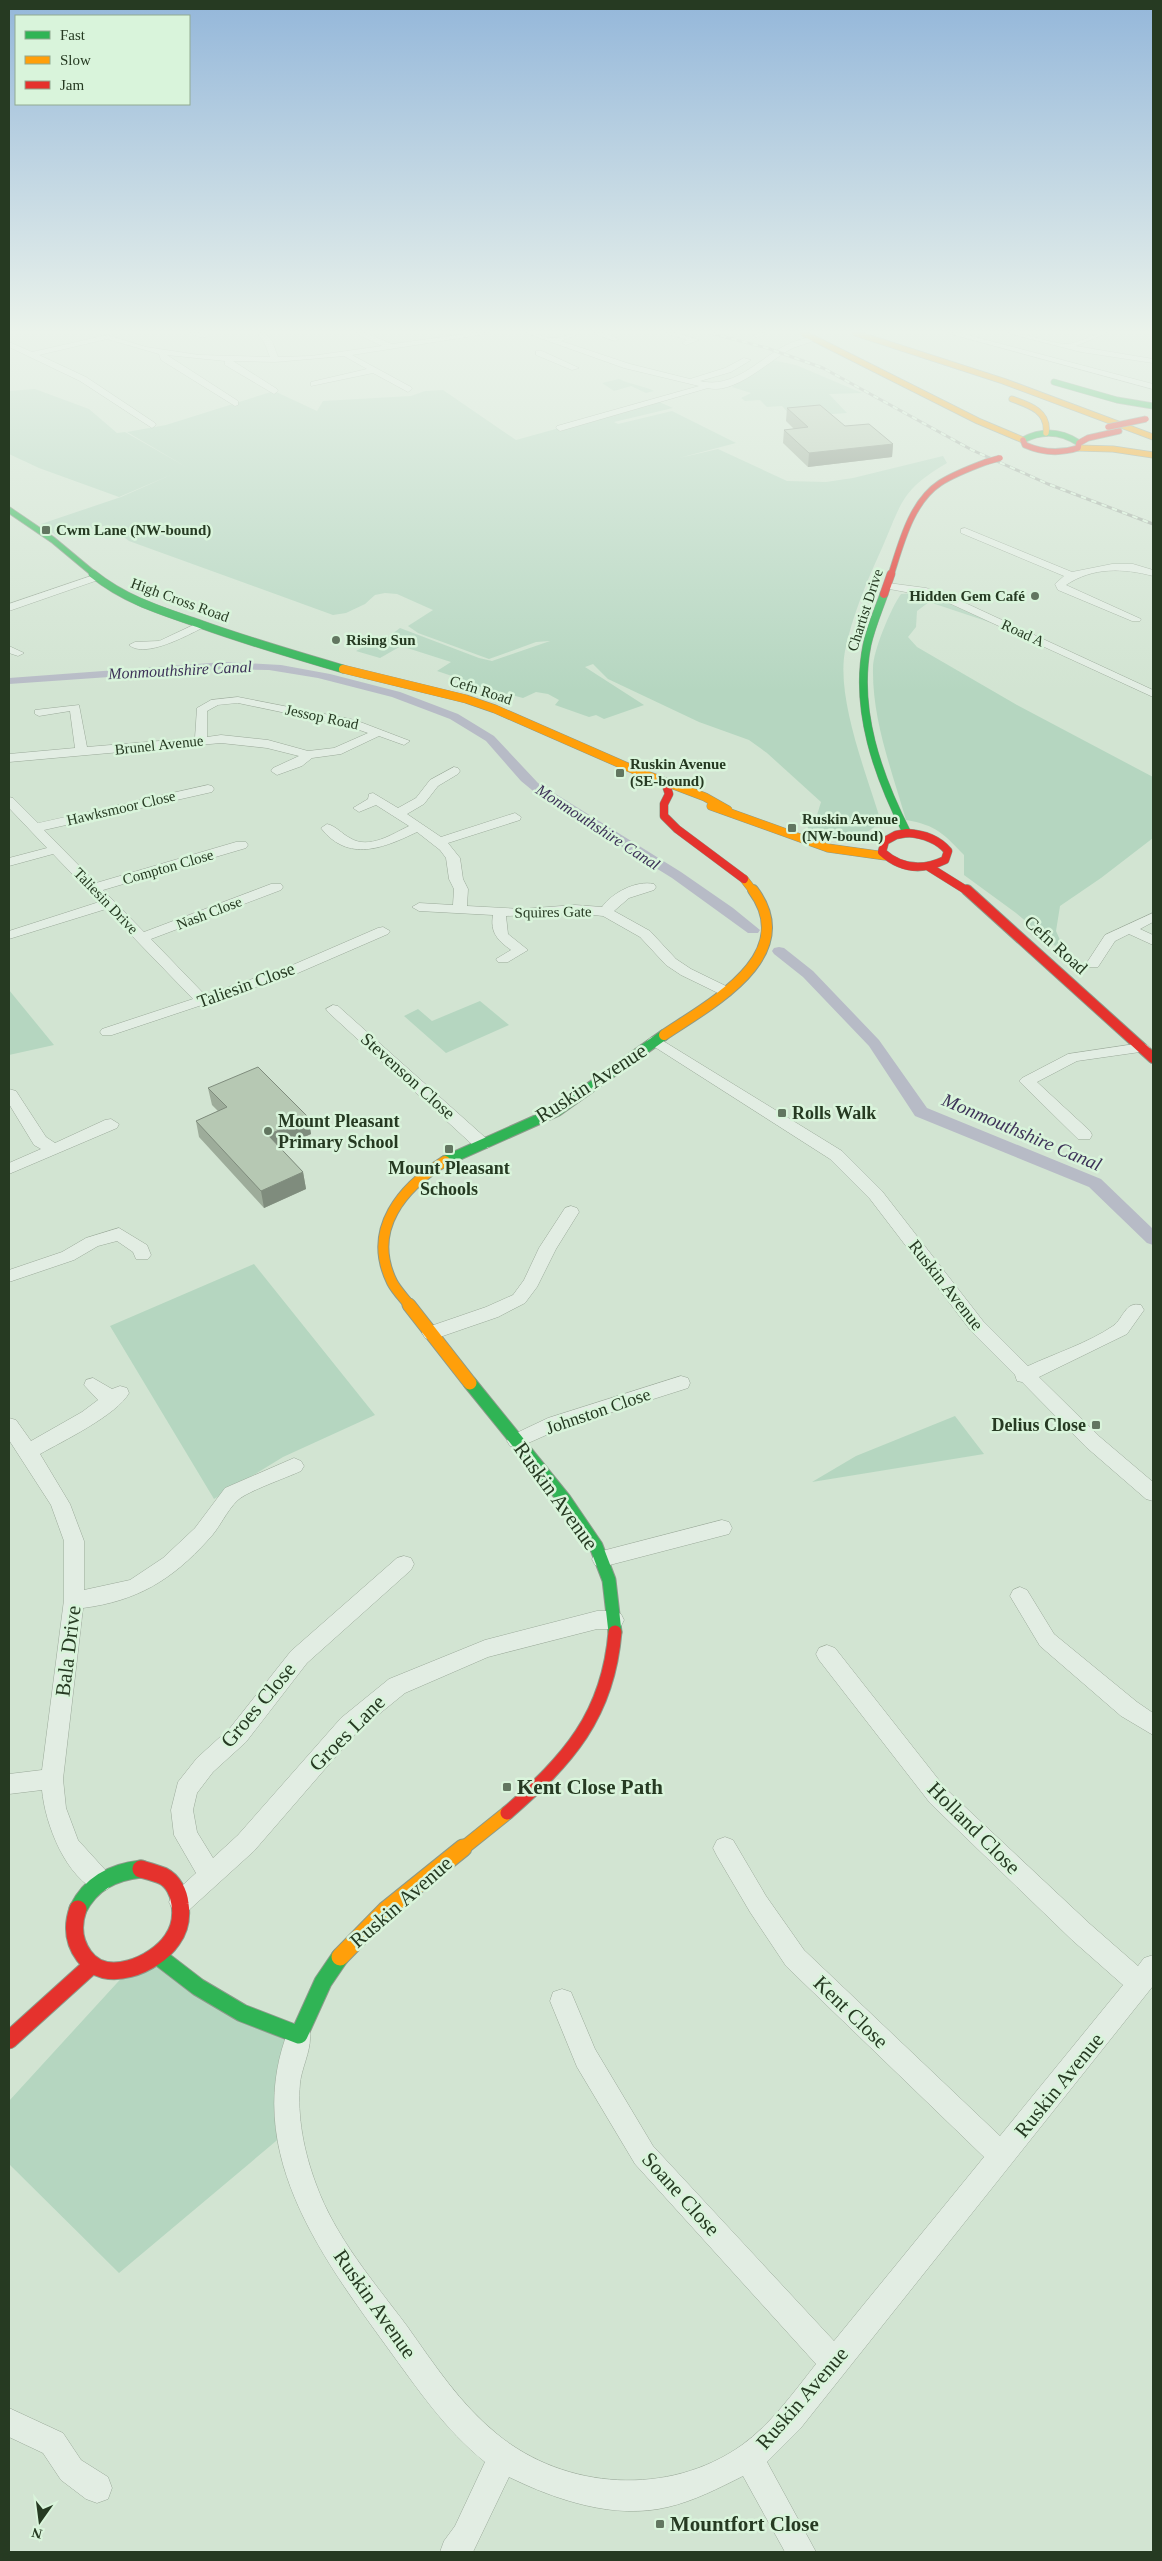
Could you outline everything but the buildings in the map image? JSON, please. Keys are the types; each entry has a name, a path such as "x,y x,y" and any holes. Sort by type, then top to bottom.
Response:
{"main road":[{"path":"1134,453 1153,455"},
{"name":"Chartist Drive","path":"907,833 897,817 877,765 868,724 863,676 866,650 912,519 933,487 956,474 1004,457"},
{"name":"High Cross Road","path":"9,510 53,540 122,596 200,625 305,659"},
{"name":"Cefn Road","path":"305,659 466,699 495,709 728,810 822,846 853,853 885,856 902,865 929,867 974,895 1150,1054"},
{"name":"Cefn Road","path":"639,772 650,781 667,788 676,803"},
{"path":"667,788 669,794 664,804 702,799"},
{"name":"Ruskin Avenue","path":"299,2035 318,1992 342,1953 378,1918 518,1805 555,1770 576,1746 594,1717 608,1686 613,1664 614,1620 610,1587 602,1559 570,1509 388,1276 384,1246 387,1219 394,1203 418,1177 438,1164 549,1116 725,991 756,964 769,936 769,921 761,898 750,883 664,816 676,803"},
{"path":"885,856 882,845 885,841 896,835 907,833 935,838 945,845 948,851 945,860 929,867"},
{"path":"122,1870 151,1870 166,1878 176,1888 181,1902 182,1914 177,1934 159,1957 150,1963 127,1972 100,1970 92,1966 77,1949 73,1932 74,1921 80,1904 100,1881 122,1870"},
{"path":"159,1957 198,1987 242,2013 299,2035"},
{"path":"9,2040 92,1966"}],"street":[{"path":"965,531 1072,576"},
{"path":"1136,619 1062,588 1060,584 1072,576 1098,567 1131,567 1153,573"},
{"path":"9,608 97,577"},
{"name":"Road A","path":"888,586 926,591 942,596 1153,694"},
{"path":"135,645 161,644 200,625"},
{"name":"Jessop Road","path":"201,741 201,710 215,702 238,700 351,723 404,741"},
{"path":"39,712 75,707 82,753"},
{"name":"Brunel Avenue","path":"9,758 82,753 221,739 251,741 308,755 337,751 379,732"},
{"name":"Brunel Avenue","path":"277,771 298,763 308,755"},
{"path":"397,814 420,801 434,783 454,771"},
{"name":"Hawksmoor Close","path":"34,828 208,789"},
{"path":"359,808 375,799 440,842 454,859 454,878 461,889 459,898 461,910"},
{"name":"Taliesin Drive","path":"9,801 203,1001"},
{"path":"440,842 466,830 489,827 515,817"},
{"path":"327,828 352,844 365,846 382,843 417,828"},
{"name":"Compton Close","path":"95,888 241,845"},
{"path":"9,862 57,849"},
{"name":"Squires Gate","path":"606,912 610,904 640,888 649,886"},
{"name":"Nash Close","path":"142,938 276,888"},
{"path":"9,935 109,903"},
{"name":"Squires Gate","path":"419,907 522,913 575,909 606,912 646,934 671,962 686,972 725,991"},
{"name":"Squires Gate","path":"500,912 498,926 501,936 521,950 503,959"},
{"path":"1094,964 1110,938 1153,918"},
{"path":"1129,928 1153,941"},
{"name":"Taliesin Close","path":"107,1032 293,970 383,931"},
{"name":"Stevenson Close","path":"333,1010 419,1085 482,1144"},
{"name":"Ruskin Avenue","path":"655,1041 836,1155 876,1195 977,1326 1024,1376 1106,1454 1153,1493"},
{"path":"1084,1135 1027,1081 1073,1057 1150,1054"},
{"path":"10,1094 40,1141 54,1149"},
{"path":"9,1169 111,1124"},
{"path":"431,1333 492,1312 519,1299 531,1283 548,1248 570,1212"},
{"path":"9,1276 68,1256 92,1242 119,1234 141,1249 142,1255"},
{"path":"1024,1376 1122,1329 1135,1310"},
{"name":"Johnston Close","path":"517,1441 555,1423 681,1383"},
{"path":"28,1452 89,1418 116,1397 93,1385"},
{"name":"Bala Drive","path":"9,1424 60,1504 74,1541 74,1600 52,1779 55,1808 69,1847 100,1881"},
{"path":"74,1600 99,1597 136,1587 170,1564 202,1534 232,1494 294,1466"},
{"path":"602,1559 722,1528"},
{"name":"Groes Close","path":"210,1875 186,1835 182,1810 186,1789 205,1765 238,1735 299,1657 404,1564"},
{"path":"1020,1596 1047,1640 1130,1709 1153,1724"},
{"name":"Groes Lane","path":"181,1902 246,1843 349,1725 397,1686 485,1649 597,1620 614,1620"},
{"name":"Holland Close","path":"827,1654 938,1796 1081,1932 1147,1975"},
{"path":"9,1784 52,1779"},
{"name":"Kent Close","path":"725,1848 758,1904 795,1958 1002,2156"},
{"name":"Ruskin Avenue","path":"299,2035 287,2085 288,2131 296,2165 309,2205 343,2264 447,2404 470,2428 503,2456 535,2472 568,2485 616,2495 667,2493 749,2458 790,2419 1147,1975"},
{"name":"Soane Close","path":"562,2001 586,2058 644,2155 835,2362"},
{"path":"9,2422 53,2443 71,2470 98,2488"},
{"path":"456,2552 466,2538 503,2456"},
{"path":"749,2458 801,2552"}],"green space":[{"path":"161,453 188,468 162,453 700,453 679,458 703,453 726,453 787,481 826,482 853,478 943,456 947,463 920,481 911,490 899,508 861,599 845,651 843,670 849,714 854,737 881,822 859,838 841,837 806,830 817,815 821,802 767,753 749,740 699,722 608,679 593,664 585,667 644,705 604,719 596,715 589,717 555,705 559,700 548,694 536,692 523,698 465,683 467,681 437,671 451,662 401,646 380,658 356,651 376,640 383,641 400,628 479,658 492,661 550,641 536,642 489,659 418,633 408,626 433,610 397,594 385,593 375,595 365,604 346,613 333,615 129,541 108,525 58,537 41,524 121,497 173,474 119,497 39,468 9,454"},
{"path":"916,593 939,599 992,623 929,602 917,611 916,627 908,637 917,647 1017,705 1153,777 1153,838 1101,878 1060,906 1056,931 1067,956 1016,913 964,875 964,855 945,836 925,825 906,820 879,726 873,668 879,641 901,594"},
{"path":"9,990 54,1045 9,1055"},
{"path":"480,1001 509,1025 446,1053 404,1016 418,1009 432,1021"},
{"path":"254,1264 375,1415 283,1457 214,1499 110,1326"},
{"path":"955,1416 984,1454 812,1482 856,1456"},
{"path":"150,1963 299,2035 288,2131 119,2273 9,2164 9,2101 127,1972"}],"waterway":[{"name":"Monmouthshire Canal","path":"9,681 224,665 254,666 281,668 318,675 411,699 440,710 481,732 498,746 533,786 676,875 753,930"},
{"name":"Monmouthshire Canal","path":"779,951 808,974 874,1043 921,1112 1095,1183 1153,1239"}],"railway":[{"path":"978,453 1048,484 1153,524"}],"traffic: fast":[{"path":"9,510 53,540 110,588 136,602 268,648 343,669"},
{"path":"884,594 867,645 864,699 867,723 879,769 907,833"},
{"path":"445,1161 557,1111 664,1035"},
{"path":"470,1383 564,1499 596,1546 609,1580 615,1632"},
{"path":"78,1909 88,1892 95,1885 112,1875 141,1869"},
{"path":"159,1957 198,1987 242,2013 299,2035 323,1982 340,1957"}],"traffic: slow":[{"path":"1136,453 1153,455"},
{"path":"343,669 466,699 495,709 639,772 705,797 728,810"},
{"path":"711,806 828,848 885,856"},
{"path":"664,1035 730,988 750,970 764,950 769,928 763,904 744,879"},
{"path":"445,1161 416,1181 399,1198 393,1209 385,1234 385,1260 393,1284 470,1383"},
{"path":"340,1957 386,1910 507,1813"}],"traffic: jam":[{"path":"986,462 1000,458"},
{"path":"884,594 910,522 925,497 934,487 946,479 986,462"},
{"path":"667,788 669,794 664,804 664,816 677,829 744,879"},
{"path":"907,833 924,835 940,842 948,851 945,860 929,866 904,866 896,863 882,852 885,841 896,835 907,833"},
{"path":"929,867 974,895 1153,1058"},
{"path":"507,1813 548,1776 566,1756 596,1711 606,1687 613,1660 615,1632"},
{"path":"78,1909 74,1926 76,1942 85,1958 95,1968 100,1970 127,1969 153,1959 173,1940 179,1928 181,1915 180,1900 174,1886 166,1878 141,1869"},
{"path":"9,2040 92,1965"}],"place":[{"name":"Cwm Lane (NW-bound)","path":"46,530"},
{"name":"Hidden Gem Café","path":"1035,596"},
{"name":"Rising Sun","path":"336,640"},
{"name":"Ruskin Avenue (SE-bound)","path":"620,773"},
{"name":"Ruskin Avenue (NW-bound)","path":"792,828"},
{"name":"Rolls Walk","path":"782,1113"},
{"name":"Mount Pleasant Primary School","path":"268,1131"},
{"name":"Mount Pleasant Schools","path":"449,1149"},
{"name":"Delius Close","path":"1096,1425"},
{"name":"Kent Close Path","path":"507,1787"},
{"name":"Mountfort Close","path":"660,2524"}]}
